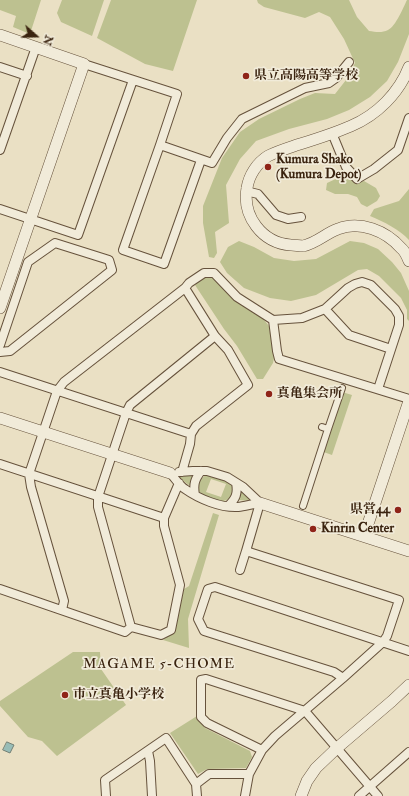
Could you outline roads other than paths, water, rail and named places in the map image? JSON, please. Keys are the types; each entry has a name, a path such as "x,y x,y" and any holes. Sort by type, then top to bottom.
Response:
{"street":[{"path":"0,35 177,94 122,250 164,264 201,160"},
{"path":"0,150 36,47"},
{"path":"160,145 212,163 227,138 242,119 305,88 329,83 336,78 349,62"},
{"path":"0,308 84,64"},
{"path":"0,67 27,76"},
{"path":"409,67 394,93 383,106 357,124 269,156 254,170 246,191 247,205 251,219 258,229 269,239 284,245 302,246 317,241 338,229 350,225 362,226 383,233 394,241 403,249 409,261"},
{"path":"0,209 78,235 133,80"},
{"path":"332,133 346,167 357,179 374,169 398,150 409,118"},
{"path":"246,191 258,194 276,215 282,218 288,219 301,217"},
{"path":"0,345 28,262 55,243 109,260 112,270 10,351 0,352"},
{"path":"62,610 64,601 31,487 29,474 57,391 64,382 185,288 189,283 204,273 214,273 237,298 272,320 302,318 325,309 348,288 355,284 362,282 371,285 395,309 399,316 399,325 378,389"},
{"path":"182,472 190,444 191,434 196,426 248,385 228,350 215,336 185,288"},
{"path":"325,309 349,336 391,349"},
{"path":"272,320 279,359 378,389 409,403 364,536"},
{"path":"131,627 98,507 98,497 130,405 215,336"},
{"path":"0,372 191,434"},
{"path":"303,506 325,428 342,388"},
{"path":"0,418 170,473 208,471 227,477 243,487 260,503 409,551"},
{"path":"0,464 164,518"},
{"path":"195,495 194,487 196,478 201,471"},
{"path":"170,473 184,488 200,498 215,503 238,507 260,503"},
{"path":"228,506 234,500 237,490 236,483"},
{"path":"131,627 161,635 170,630 180,585 164,526 164,518 179,484"},
{"path":"240,570 260,503"},
{"path":"245,796 249,774 262,750 275,736 343,678 382,642 387,636 399,600 246,551"},
{"path":"343,678 334,672 204,631 198,619 208,589 215,587 409,651"},
{"path":"0,589 125,632 131,627"},
{"path":"262,750 207,723 201,716 201,680 206,679 305,711 378,796"},
{"path":"301,796 307,781 316,768 409,685"},
{"path":"106,796 105,780 166,738 196,784 197,796"},
{"path":"148,751 152,796"},
{"path":"359,796 409,752"},
{"path":"196,784 209,774 249,774"}],"water":[{"path":"7,742 14,745 10,753 3,750"}],"place":[{"name":"県立高陽高等学校","path":"246,76"},
{"name":"Kumura Shako (Kumura Depot)","path":"268,167"},
{"name":"真亀集会所","path":"269,394"},
{"name":"県営44","path":"398,510"},
{"name":"Kinrin Center","path":"313,529"},
{"name":"市立真亀小学校","path":"65,695"}],"district":[{"name":"MAGAME 5-CHOME","path":"159,665"}]}
